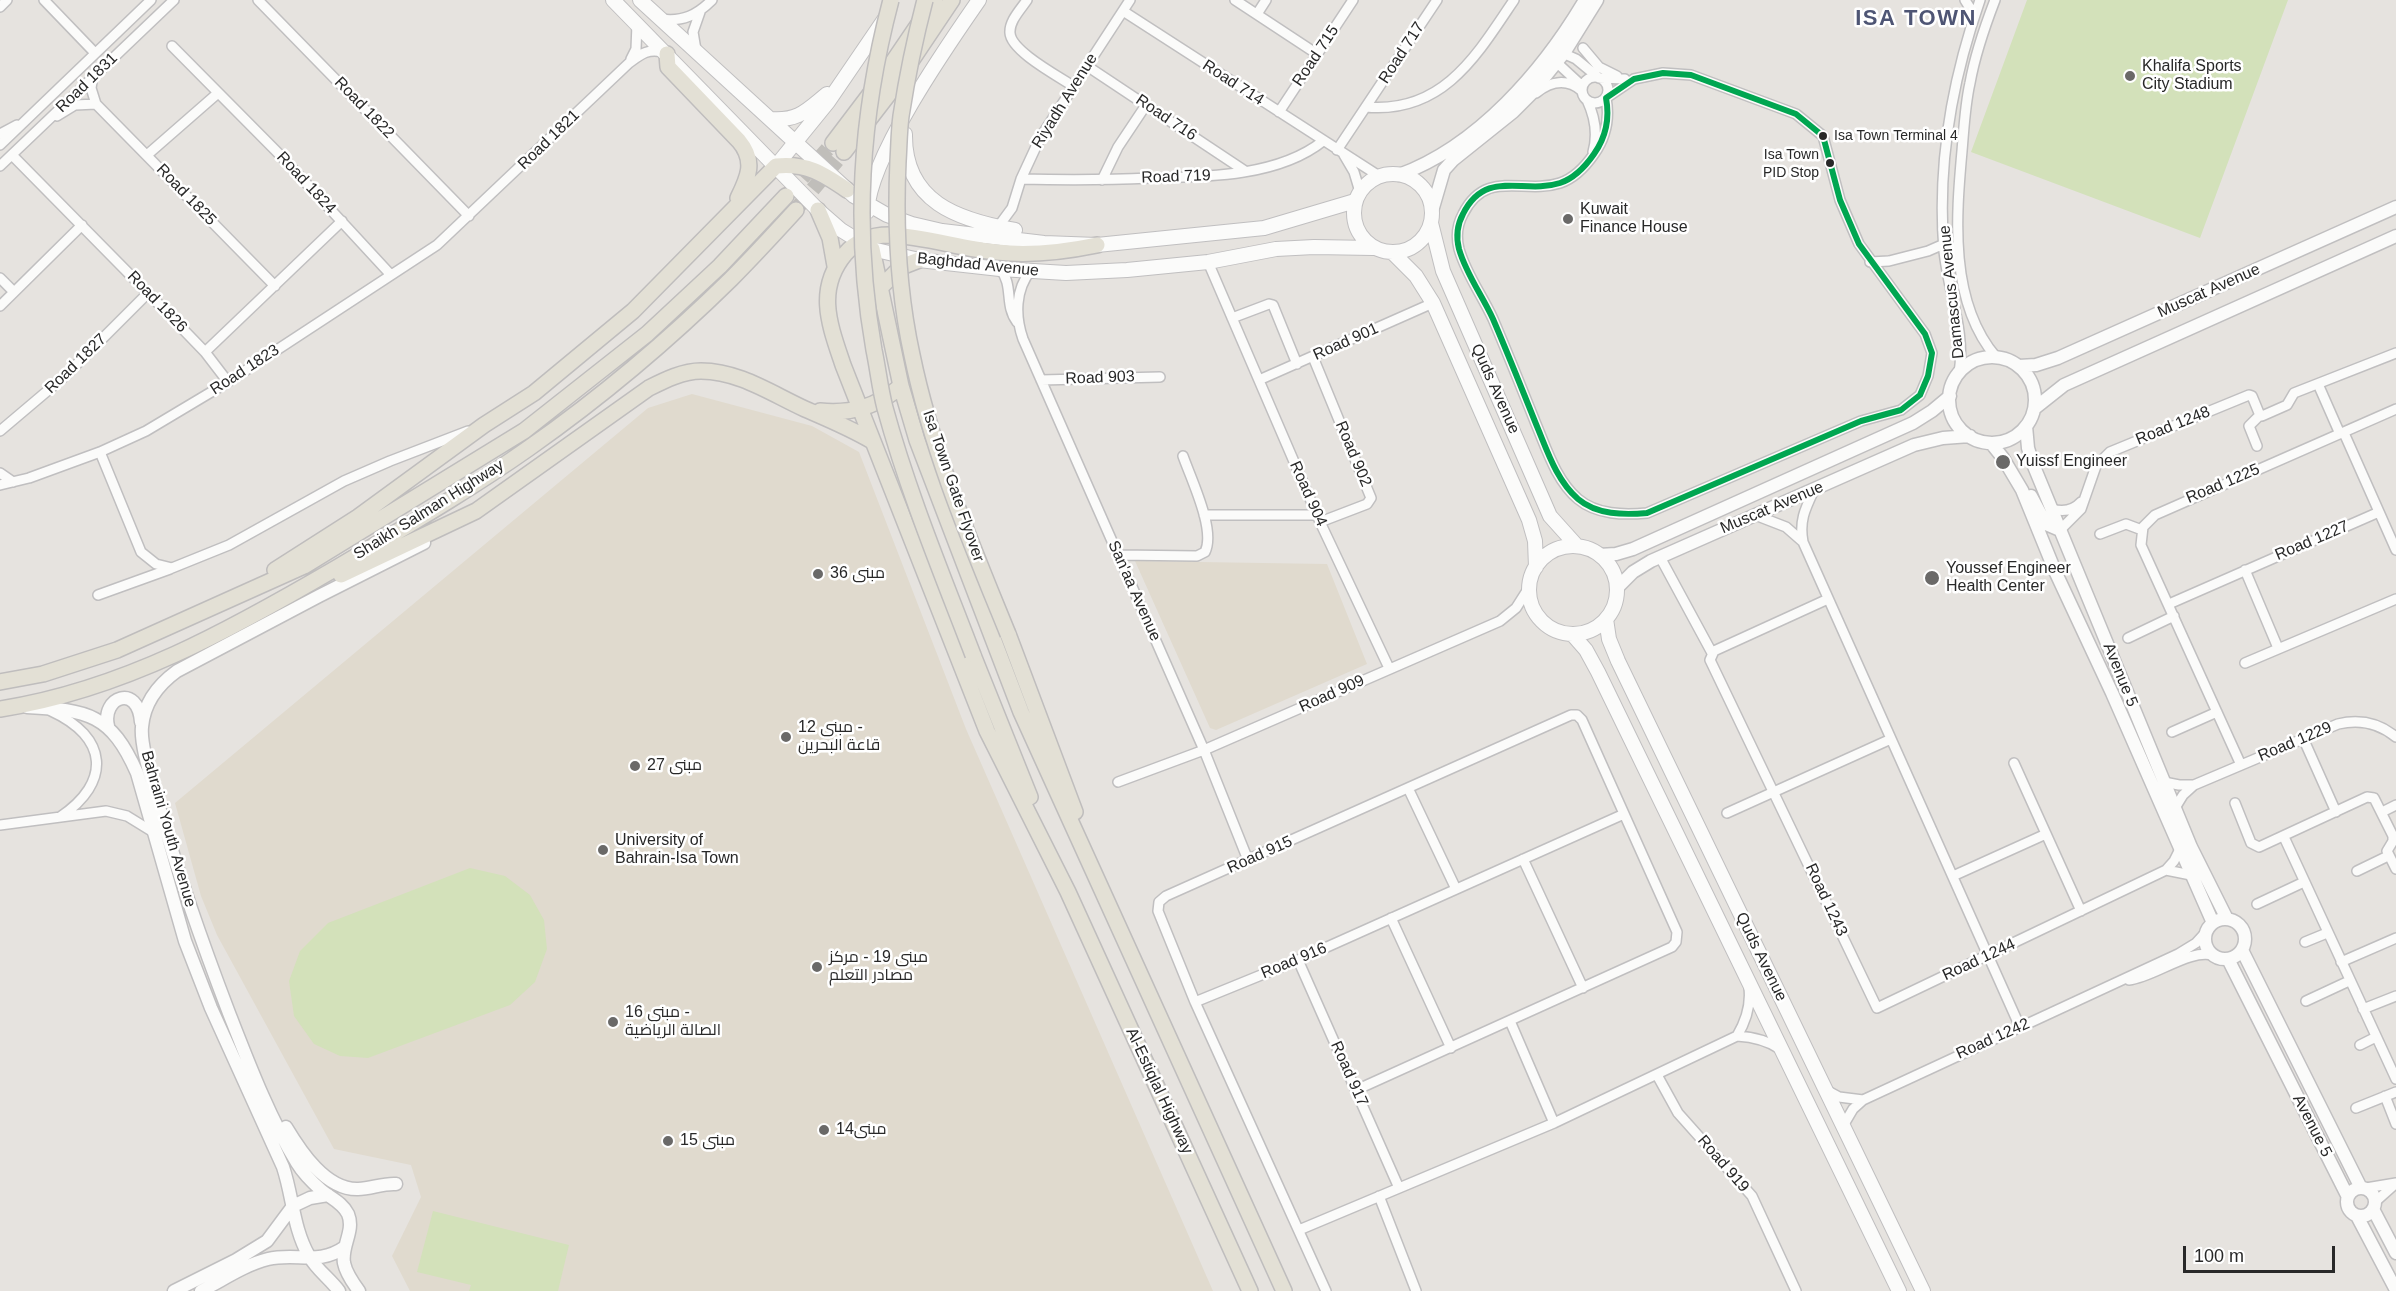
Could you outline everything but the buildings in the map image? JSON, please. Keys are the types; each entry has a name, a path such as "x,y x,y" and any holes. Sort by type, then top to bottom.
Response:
{"main road":[{"path":"613,0 666,53 783,161 814,170 847,190"},
{"name":"Baghdad Avenue","path":"640,0 847,190 867,205 912,224 942,231 1044,243 1097,245 1264,228 1333,209 1357,196"},
{"path":"891,0 874,79 861,179 863,267 868,315 884,406 902,465 973,655 1068,892"},
{"path":"216,605 358,518 484,425 534,393 633,311 783,161 847,76 897,0"},
{"name":"Isa Town Gate Flyover","path":"925,0 901,118 897,210 902,296 912,355 937,447 963,522 1008,634 1127,950"},
{"path":"935,0 839,148 891,91 952,0"},
{"path":"979,0 910,107 879,169 867,205 867,243 881,287 901,386 936,492 1021,712 1127,950"},
{"path":"666,53 668,68 739,141 747,153 750,166 749,175 730,214"},
{"path":"771,119 788,119 801,115 847,76"},
{"path":"910,107 905,127 905,146 909,167 921,189 944,209 979,223 1097,245"},
{"path":"783,161 790,190"},
{"path":"1399,175 1418,183 1425,191 1432,217 1421,241 1413,248 1393,253 1373,248 1363,239 1356,228 1353,214 1357,196 1365,185 1379,176 1399,175"},
{"name":"Baghdad Avenue","path":"790,190 841,230 867,243 919,260 1000,269 1066,273 1208,262 1275,249 1373,248"},
{"name":"Shaikh Salman Highway","path":"0,682 43,674 117,650 304,566 524,431 647,334 720,266 790,190"},
{"name":"Shaikh Salman Highway","path":"6,708 50,698 144,669 185,651 281,600 387,538 528,449 598,397 731,279 796,210"},
{"path":"818,210 830,238 835,266 829,281 826,306 831,331 859,409 987,731 1068,892"},
{"name":"Quds Avenue","path":"1432,217 1443,271 1550,516 1577,546"},
{"path":"835,266 881,235 1026,254 1056,253 1097,245"},
{"name":"Quds Avenue","path":"1393,253 1416,276 1433,303 1529,520 1535,542 1536,567"},
{"path":"881,287 894,273 919,260"},
{"path":"281,600 320,585 476,510 649,387 676,375 700,371 719,373 749,381 808,410 841,423 872,441"},
{"path":"808,410 831,412 859,409 882,401 901,386"},
{"path":"1577,546 1599,555 1612,569 1617,588 1615,605 1606,620 1590,630 1572,634 1549,627 1534,609 1530,586 1536,567 1549,553 1558,549 1577,546"},
{"name":"Quds Avenue","path":"1606,620 1608,639 1618,661 1923,1291"},
{"name":"Quds Avenue","path":"1572,634 1586,650 1598,672 1899,1291"},
{"name":"Al-Estiqlal Highway","path":"1068,892 1250,1291"},
{"name":"Al-Estiqlal Highway","path":"1127,950 1284,1291"}],"street":[{"path":"0,7 7,0"},
{"path":"44,0 95,53"},
{"name":"Road 1831","path":"0,145 151,0"},
{"name":"Road 1831","path":"0,166 174,0"},
{"name":"Road 1822","path":"258,0 469,216"},
{"path":"661,19 681,19 700,12 712,0"},
{"path":"1027,0 1012,21 1010,32 1013,43 1073,86"},
{"name":"Riyadh Avenue","path":"998,227 1012,208 1021,179 1040,138 1130,0"},
{"path":"1235,0 1317,54"},
{"path":"1257,14 1266,0"},
{"name":"Road 715","path":"1279,112 1353,0"},
{"name":"Road 717","path":"1341,153 1366,107 1437,0"},
{"name":"Road 717","path":"1366,107 1401,106 1435,93 1475,58 1514,0"},
{"path":"1513,112 1556,55 1585,0"},
{"path":"1399,175 1431,161 1485,121 1580,30 1597,0"},
{"path":"1965,0 1970,8 1972,24"},
{"name":"Damascus Avenue","path":"1959,373 1961,360 1959,335 1944,244 1944,183 1947,135 1960,66 1980,0"},
{"name":"Damascus Avenue","path":"1995,0 1970,82 1959,200 1958,246 1969,310 1981,335 1996,357"},
{"name":"Road 714","path":"1123,11 1379,176"},
{"path":"697,52 693,32 700,12"},
{"path":"629,63 636,49 637,24"},
{"path":"1580,30 1588,67"},
{"name":"Road 1824","path":"172,46 282,157 391,275"},
{"path":"1583,48 1599,68 1629,79"},
{"name":"Road 1821","path":"469,216 629,63 645,52 654,50 666,53"},
{"path":"1556,55 1588,67 1599,78 1608,86 1606,132 1592,158 1576,174 1557,184 1531,186 1508,184 1485,190 1467,207 1457,236 1458,247 1465,266 1492,318 1558,476 1579,500 1600,510 1622,515 1647,513 1861,421 1901,410 1920,395 1928,376 1932,353 1930,344 1907,308 1870,262 1839,200 1823,136 1815,128 1796,114 1691,75 1663,73 1629,79 1599,78 1591,78 1584,93"},
{"path":"1556,55 1584,93 1592,111 1596,134 1592,158"},
{"name":"Road 716","path":"1087,66 1245,171"},
{"path":"44,123 75,105 96,104 91,88 93,76"},
{"path":"1432,217 1444,170 1453,160 1551,84 1568,83 1599,103 1629,79"},
{"path":"147,154 218,93"},
{"name":"Road 1825","path":"96,104 275,286"},
{"path":"1102,180 1118,147 1146,105"},
{"path":"0,134 27,119"},
{"name":"Road 719","path":"1021,179 1102,180 1213,176 1245,171 1301,156 1323,141"},
{"path":"1341,153 1354,172 1357,196"},
{"name":"Road 1826","path":"12,155 205,352 228,382"},
{"name":"Muscat Avenue","path":"2019,366 2036,365 2058,358 2396,207"},
{"name":"Riyadh Avenue","path":"1012,208 1017,231"},
{"name":"Road 1823","path":"0,485 29,478 100,452 146,431 228,382 437,245 469,216"},
{"path":"205,352 342,221"},
{"path":"0,306 82,225"},
{"name":"Muscat Avenue","path":"2035,408 2064,385 2396,236"},
{"path":"1870,262 1889,261 1928,251 1944,244 1954,251 1960,267"},
{"path":"1928,251 1946,261"},
{"path":"1879,273 1889,261"},
{"name":"Road 904","path":"1208,262 1319,518 1389,668"},
{"name":"San'aa Avenue","path":"1000,269 1009,284 1010,310 1018,323 1204,750 1248,860"},
{"name":"San'aa Avenue","path":"1018,323 1020,291 1031,270"},
{"path":"0,278 14,292"},
{"name":"Road 1827","path":"0,431 65,376 148,293"},
{"name":"Road 901","path":"1259,380 1433,303"},
{"path":"1232,318 1269,304 1273,305 1297,364"},
{"path":"2258,446 2249,426 2260,415 2287,405 2294,393 2396,353"},
{"name":"Road 902","path":"1313,357 1371,498 1367,504 1319,518"},
{"path":"1996,357 2019,366 2033,385 2035,396 2035,408 2026,426 2014,437 1991,442 1970,436 1954,419 1950,396 1959,373 1975,360 1996,357"},
{"name":"Road 903","path":"1041,380 1160,377"},
{"path":"2318,384 2396,550"},
{"name":"Road 1248","path":"2060,530 2081,510 2096,466 2110,452 2249,395 2252,396 2260,415"},
{"name":"Muscat Avenue","path":"1599,555 1625,552 1655,540 1913,423 1950,396"},
{"name":"Road 1225","path":"2142,530 2146,522 2155,515 2396,409"},
{"path":"98,595 229,545 344,481 484,425"},
{"name":"Avenue 5","path":"2026,426 2030,456 2060,530 2191,847 2227,919"},
{"name":"Muscat Avenue","path":"1617,588 1633,572 1660,557 1914,445 1943,438 1970,436"},
{"name":"Avenue 5","path":"1991,442 2022,490 2055,571 2112,693 2180,849 2210,927"},
{"path":"100,452 141,552 156,564 172,568"},
{"path":"1118,555 1202,554 1207,549 1204,515 1183,456"},
{"path":"0,473 13,482"},
{"path":"1814,490 1802,515 1800,529 1803,542 2020,1026"},
{"path":"2022,490 2034,500 2046,524 2060,530"},
{"path":"2052,509 2063,511 2075,508 2086,496"},
{"name":"Bahraini Youth Avenue","path":"359,1291 344,1263 345,1247 351,1228 348,1215 343,1207 312,1182 298,1164 251,1067 179,877 151,775 142,736 142,725 154,693 177,671 435,538 476,510"},
{"name":"Road 1227","path":"2169,604 2379,512"},
{"path":"1204,515 1319,518"},
{"path":"1755,515 1786,527 1803,542"},
{"path":"2100,534 2126,524 2142,530 2141,545 2241,765"},
{"name":"Road 1243","path":"1660,557 1712,653 1710,662 1877,1008"},
{"path":"2245,570 2278,648"},
{"name":"Road 909","path":"1118,782 1204,750 1505,619 1516,608 1530,586"},
{"path":"1712,653 1828,599"},
{"path":"2245,663 2396,599"},
{"path":"2128,638 2174,616"},
{"path":"108,726 107,710 112,703 120,699 136,702 140,708 142,725"},
{"path":"6,708 44,708 83,714 108,726"},
{"path":"44,708 75,724 94,747 96,756 96,771 85,798 58,819"},
{"path":"2172,732 2217,712"},
{"name":"Road 915","path":"1326,1291 1195,1002 1158,911 1160,902 1166,896 1574,714 1582,720 1677,937 1672,947 1356,1090"},
{"name":"Road 1229","path":"2175,808 2183,795 2194,785 2348,721 2372,724 2396,737"},
{"name":"Bahraini Youth Avenue","path":"108,726 128,754 136,773 185,941 211,1008 283,1167 297,1231 310,1259 339,1291"},
{"path":"2303,738 2336,812"},
{"path":"1727,813 1891,739"},
{"path":"2014,763 2080,911"},
{"name":"Road 1229","path":"2164,782 2194,785"},
{"path":"1408,788 1456,889"},
{"path":"2235,804 2253,845 2262,846 2372,797 2376,799 2394,838 2388,849 2388,856 2396,869"},
{"path":"2382,812 2396,806"},
{"path":"0,825 106,811 128,816 153,832"},
{"name":"Road 916","path":"1195,1002 1298,960 1624,813"},
{"path":"1953,876 2046,834"},
{"path":"2284,837 2396,1079"},
{"path":"2166,870 2180,849"},
{"path":"2357,871 2388,856"},
{"path":"1523,859 1583,988"},
{"path":"2166,870 2191,875"},
{"name":"Road 1244","path":"1877,1008 2166,870"},
{"path":"2257,904 2304,882"},
{"path":"1391,918 1451,1048"},
{"path":"2227,919 2238,923 2244,933 2242,950 2228,959 2215,956 2206,945 2210,927 2227,919"},
{"name":"Road 1242","path":"1843,1126 1853,1108 1863,1100 2187,949 2210,927"},
{"path":"2305,942 2327,933"},
{"path":"2341,963 2396,938"},
{"name":"Avenue 5","path":"2242,950 2363,1188"},
{"name":"Road 1242","path":"2124,980 2141,978 2199,954 2215,956"},
{"name":"Avenue 5","path":"2228,959 2348,1197"},
{"name":"Road 917","path":"1298,960 1399,1188"},
{"path":"2306,1000 2349,981"},
{"path":"1737,1036 1743,1026 1749,1005 1748,983"},
{"path":"2363,1009 2396,996"},
{"path":"1510,1021 1554,1123"},
{"path":"1299,1230 1554,1123 1737,1036 1752,1037 1772,1043 1782,1050"},
{"path":"2360,1045 2376,1037"},
{"path":"251,1067 298,1147 332,1181 350,1189 396,1184"},
{"name":"Road 919","path":"1658,1075 1678,1113 1752,1196 1796,1291"},
{"path":"1825,1090 1847,1100 1863,1100"},
{"path":"2356,1108 2396,1092"},
{"path":"2385,1096 2396,1124"},
{"path":"2396,1183 2353,1190 2348,1197 2348,1206 2357,1216 2396,1290"},
{"path":"2357,1216 2366,1215 2396,1183"},
{"path":"2363,1188 2373,1194 2374,1205 2396,1253"},
{"path":"174,1291 236,1260 267,1241 293,1206 310,1198 328,1195"},
{"path":"1379,1196 1416,1291"},
{"path":"201,1291 258,1262 283,1257 310,1259 327,1257 345,1247"}],"shaded area":[{"name":"University of Bahrain-Isa Town","path":"692,394 812,426 859,452 966,729 1213,1291 410,1291 392,1256 421,1197 411,1165 334,1149 217,935 201,896 175,803 648,408"},
{"path":"1135,561 1327,564 1367,664 1216,730 1210,728"}],"green space":[{"name":"Khalifa Sports City Stadium","path":"2027,0 2288,0 2200,238 1971,152"},
{"path":"470,868 505,876 530,895 544,920 547,949 535,982 510,1005 368,1058 340,1056 314,1044 294,1016 289,981 300,951 328,923"},
{"path":"433,1211 569,1245 558,1291 469,1291 471,1285 417,1272"}],"tunnel":[{"path":"787,195 833,143"},
{"path":"798,207 844,152"}],"transit line":[{"path":"1663,73 1691,75 1796,114 1823,136 1840,200 1859,244 1925,334 1932,353 1928,376 1920,395 1901,410 1861,421 1647,513 1611,513 1594,508 1578,499 1558,474 1493,319 1462,258 1458,245 1459,222 1472,200 1483,191 1506,186 1546,186 1560,183 1575,175 1591,159 1602,141 1608,113 1606,98 1634,79 1663,73"}],"place":[{"name":"Khalifa Sports City Stadium","path":"2130,76"},
{"name":"Isa Town Terminal 4","path":"1823,136"},
{"name":"Isa Town PID Stop","path":"1830,163"},
{"name":"Kuwait Finance House","path":"1568,219"},
{"name":"Yuissf Engineer","path":"2003,462"},
{"name":"مبنى 36","path":"818,574"},
{"name":"Youssef Engineer Health Center","path":"1932,578"},
{"name":"مبنى 12 - قاعة البحرين","path":"786,737"},
{"name":"مبنى 27","path":"635,766"},
{"name":"University of Bahrain-Isa Town","path":"603,850"},
{"name":"مبنى 19 - مركز مصادر التعلم","path":"817,967"},
{"name":"مبنى 16 - الصالة الرياضية","path":"613,1022"},
{"name":"مبنى14","path":"824,1130"},
{"name":"مبنى 15","path":"668,1141"}],"district":[{"name":"ISA TOWN","path":"1916,19"}]}
